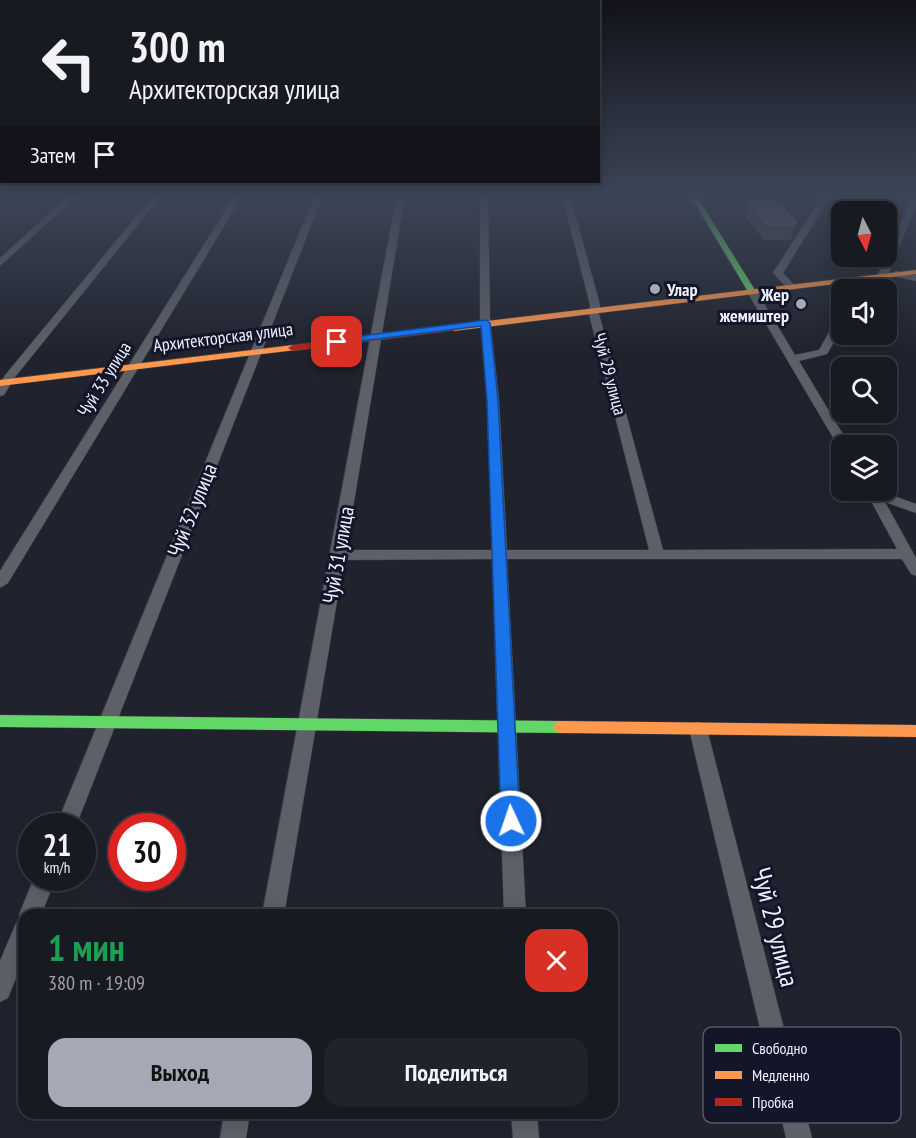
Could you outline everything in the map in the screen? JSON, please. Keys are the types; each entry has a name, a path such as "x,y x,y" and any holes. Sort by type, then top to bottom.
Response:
{"street":[{"path":"0,263 16,248"},
{"path":"3,386 114,248"},
{"name":"Чуй 33 улица","path":"0,583 206,248"},
{"name":"Чуй 32 улица","path":"71,813 298,248"},
{"name":"Чуй 31 улица","path":"274,909 391,248"},
{"path":"485,248 486,323 493,401 515,909"},
{"name":"Чуй 29 улица","path":"580,248 595,309 594,314 657,553"},
{"path":"725,248 837,435"},
{"path":"790,286 778,273 794,248"},
{"path":"899,248 890,275 916,278"},
{"name":"Архитекторская улица","path":"871,279 916,272"},
{"name":"Архитекторская улица","path":"3,386 133,366 751,290 831,285"},
{"path":"792,359 823,352 831,338"},
{"path":"877,501 916,571"},
{"path":"895,501 916,509"},
{"path":"338,555 907,554"},
{"path":"0,721 916,731"},
{"name":"Чуй 29 улица","path":"698,729 772,1027"},
{"path":"32,909 40,891"},
{"path":"0,990 18,945"},
{"path":"233,1138 236,1119"},
{"path":"524,1119 525,1138"},
{"name":"Чуй 29 улица","path":"795,1123 799,1138"}],"traffic: fast":[{"path":"725,248 751,290"},
{"path":"0,721 561,727"}],"traffic: slow":[{"path":"454,328 916,272"},
{"path":"0,383 293,348"},
{"path":"561,727 916,731"}],"traffic: jam":[{"path":"293,348 454,328"}],"place":[{"name":"Улар","path":"655,289"},
{"name":"Жер жемиштер","path":"801,304"}],"route":[{"path":"337,342 486,323 493,401 511,821"}]}
